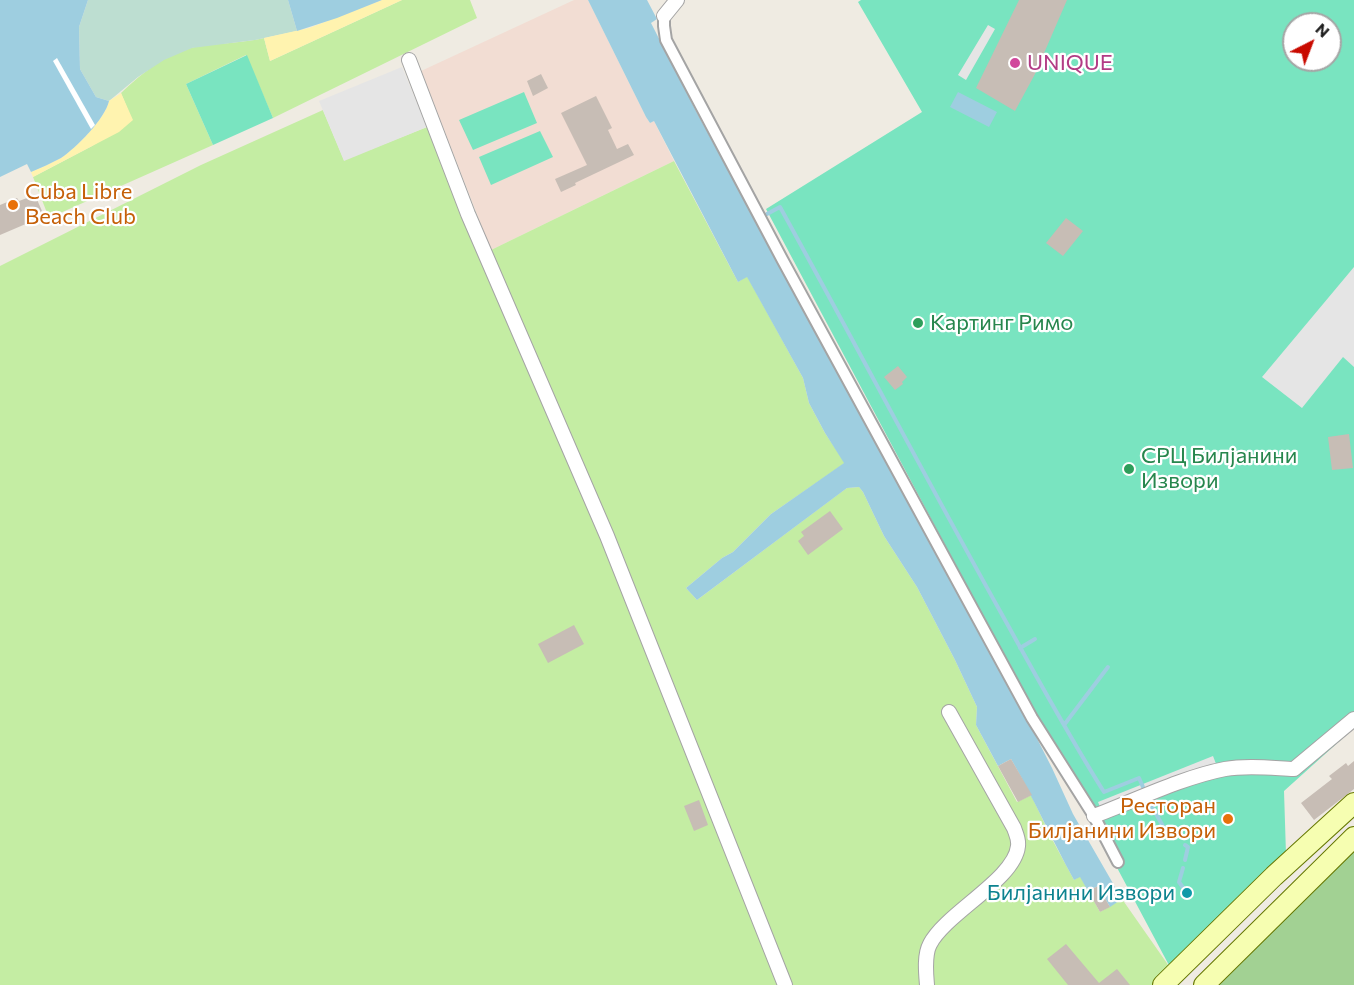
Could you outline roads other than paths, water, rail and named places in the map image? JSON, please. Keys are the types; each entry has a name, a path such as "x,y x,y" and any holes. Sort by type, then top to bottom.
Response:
{"main road":[{"path":"1163,985 1274,876 1354,803"},
{"path":"1204,985 1354,837"}],"street":[{"path":"677,0 664,16 666,39 782,260 1032,718 1094,816 1118,862"},
{"path":"409,60 468,214 607,536 784,985"},
{"path":"927,985 927,958 930,943 1010,865 1018,848 1014,828 949,712"},
{"path":"1094,816 1200,776 1227,769 1255,767 1294,769 1354,718"}],"water":[{"path":"0,0 88,0 79,27 80,69 96,97 109,101 102,116 89,132 61,158 31,172 27,164 0,177"},
{"path":"288,0 382,0 297,31"},
{"path":"588,0 647,0 657,19 651,23 697,113 1024,713 1073,814 1122,899 1110,907 1098,886 1088,891 1080,877 1074,880 1011,759 998,766 976,725 977,707 955,660 917,587 884,536 859,487 847,488 697,600 686,588 722,558 733,552 771,514 844,463 809,403 803,378 747,277 738,282 654,121 650,123 646,117"},
{"path":"958,92 997,112 989,127 950,107"}],"waterway":[{"path":"767,214 780,207 972,561 1104,792 1139,778 1143,787"},
{"path":"1020,648 1035,639"},
{"path":"1064,725 1108,667"},
{"path":"1151,805 1171,836"},
{"path":"1185,845 1188,847 1185,860"},
{"path":"1183,868 1179,882 1187,893"}],"place":[{"name":"UNIQUE","path":"1015,63"},
{"name":"Cuba Libre Beach Club","path":"13,205"},
{"name":"Картинг Римо","path":"918,323"},
{"name":"СРЦ Билјанини Извори","path":"1129,469"},
{"name":"Ресторан Билјанини Извори","path":"1228,819"},
{"name":"Билјанини Извори","path":"1187,893"}]}
